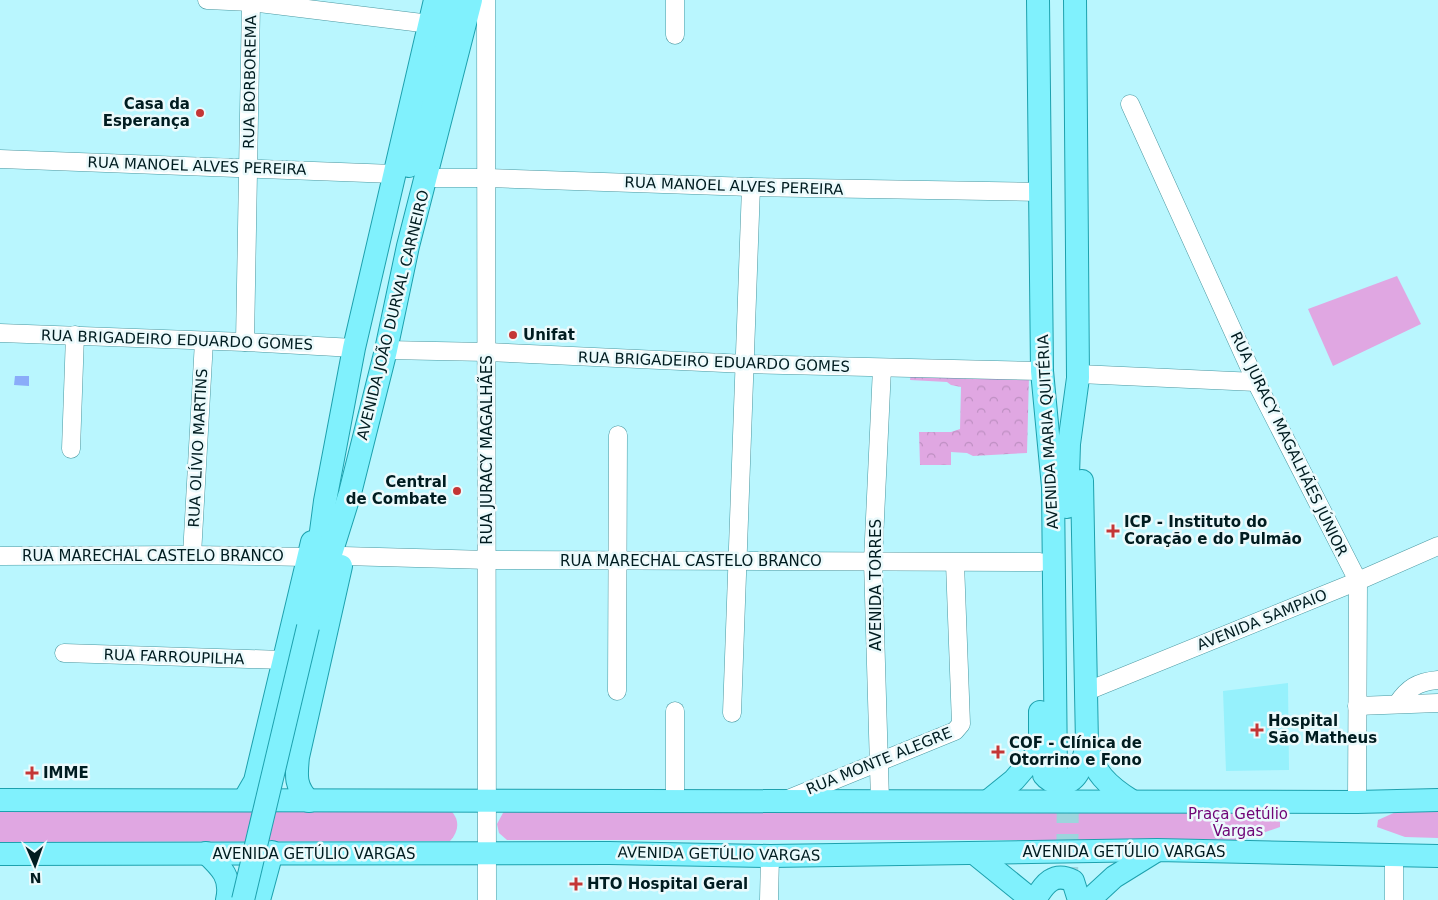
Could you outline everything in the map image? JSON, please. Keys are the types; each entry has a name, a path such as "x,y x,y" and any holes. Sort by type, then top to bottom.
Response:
{"main road":[{"name":"AVENIDA JOÃO DURVAL CARNEIRO","path":"308,627 325,501 354,348 435,0"},
{"path":"382,232 402,188 419,137 454,0"},
{"name":"AVENIDA JOÃO DURVAL CARNEIRO","path":"243,897 308,627 350,493 386,350 411,236 471,0"},
{"name":"AVENIDA MARIA QUITÉRIA","path":"1038,0 1042,374 1053,487 1062,773 1069,444 1078,376 1074,0"},
{"path":"1038,30 1046,21 1056,16 1068,21 1074,30"},
{"path":"411,236 419,137"},
{"path":"1042,374 1040,750 1042,771 1046,778 1052,782 1061,783 1078,774 1087,744"},
{"path":"1078,376 1082,444 1087,744 1090,758 1099,775 1132,801"},
{"path":"309,801 300,792 297,785 298,757 343,556 350,493"},
{"path":"244,800 255,781 307,557 325,501"},
{"path":"264,743 266,751 272,757 281,761 298,757"},
{"path":"988,801 1014,780 1040,750"},
{"path":"0,800 1357,802 1438,800"},
{"path":"1089,900 1114,877 1157,850"},
{"name":"AVENIDA GETÚLIO VARGAS","path":"0,854 272,852 609,853 770,856 1157,850 1438,856"},
{"path":"206,853 243,897 272,852"},
{"path":"974,853 1055,897"}],"street":[{"path":"207,0 251,2 430,24"},
{"name":"RUA JURACY MAGALHÃES","path":"486,0 487,900"},
{"path":"675,0 675,35"},
{"name":"RUA BORBOREMA","path":"245,342 251,2"},
{"name":"RUA JURACY MAGALHÃES JÚNIOR","path":"1130,104 1256,382 1358,582 1357,802"},
{"name":"RUA MANOEL ALVES PEREIRA","path":"0,159 394,174"},
{"name":"RUA MANOEL ALVES PEREIRA","path":"427,178 486,178 751,188 1041,192"},
{"path":"732,713 751,188"},
{"name":"RUA BRIGADEIRO EDUARDO GOMES","path":"0,333 354,348"},
{"path":"71,449 75,336"},
{"name":"RUA OLÍVIO MARTINS","path":"192,555 204,341"},
{"name":"RUA BRIGADEIRO EDUARDO GOMES","path":"386,350 487,352 746,364 1042,374"},
{"name":"AVENIDA TORRES","path":"880,801 873,561 882,368"},
{"path":"1078,376 1256,382"},
{"path":"617,691 618,435"},
{"name":"AVENIDA SAMPAIO","path":"1085,692 1358,582 1438,546"},
{"name":"RUA MARECHAL CASTELO BRANCO","path":"0,556 192,555 307,557"},
{"name":"RUA MARECHAL CASTELO BRANCO","path":"343,556 488,560 1040,562"},
{"name":"RUA MONTE ALEGRE","path":"784,801 955,731 961,724 955,562"},
{"name":"RUA FARROUPILHA","path":"64,653 283,660"},
{"path":"1397,704 1408,689 1418,684 1438,680"},
{"path":"1357,706 1438,703"},
{"path":"674,711 675,802"},
{"path":"769,900 770,856"},
{"path":"1394,856 1394,900"}],"shaded area":[{"path":"15,376 29,376 29,386 14,385"},
{"name":"Hospital São Matheus","path":"1288,683 1289,770 1226,771 1223,691"}],"green space":[{"path":"1397,276 1421,324 1333,366 1308,309"},
{"path":"911,372 1029,376 1027,453 973,456 967,453 951,452 951,465 920,465 919,432 951,432 960,429 961,387 947,382 910,380"},
{"name":"Praça Getúlio Vargas","path":"1241,807 1280,822 1280,827 1242,840 507,840 499,833 497,824 504,811"},
{"path":"1407,807 1438,807 1438,838 1405,837 1377,827 1378,820"},
{"path":"448,808 457,820 456,833 450,841 0,842 0,810"}],"tunnel":[{"path":"1067,889 1068,783"}],"place":[{"name":"Casa da Esperança","path":"200,113"},
{"name":"Unifat","path":"513,335"},
{"name":"Central de Combate","path":"457,491"},
{"name":"ICP - Instituto do Coração e do Pulmão","path":"1113,531"},
{"name":"Hospital São Matheus","path":"1257,730"},
{"name":"COF - Clínica de Otorrino e Fono","path":"998,752"},
{"name":"IMME","path":"32,773"},
{"name":"HTO Hospital Geral","path":"576,884"}]}
